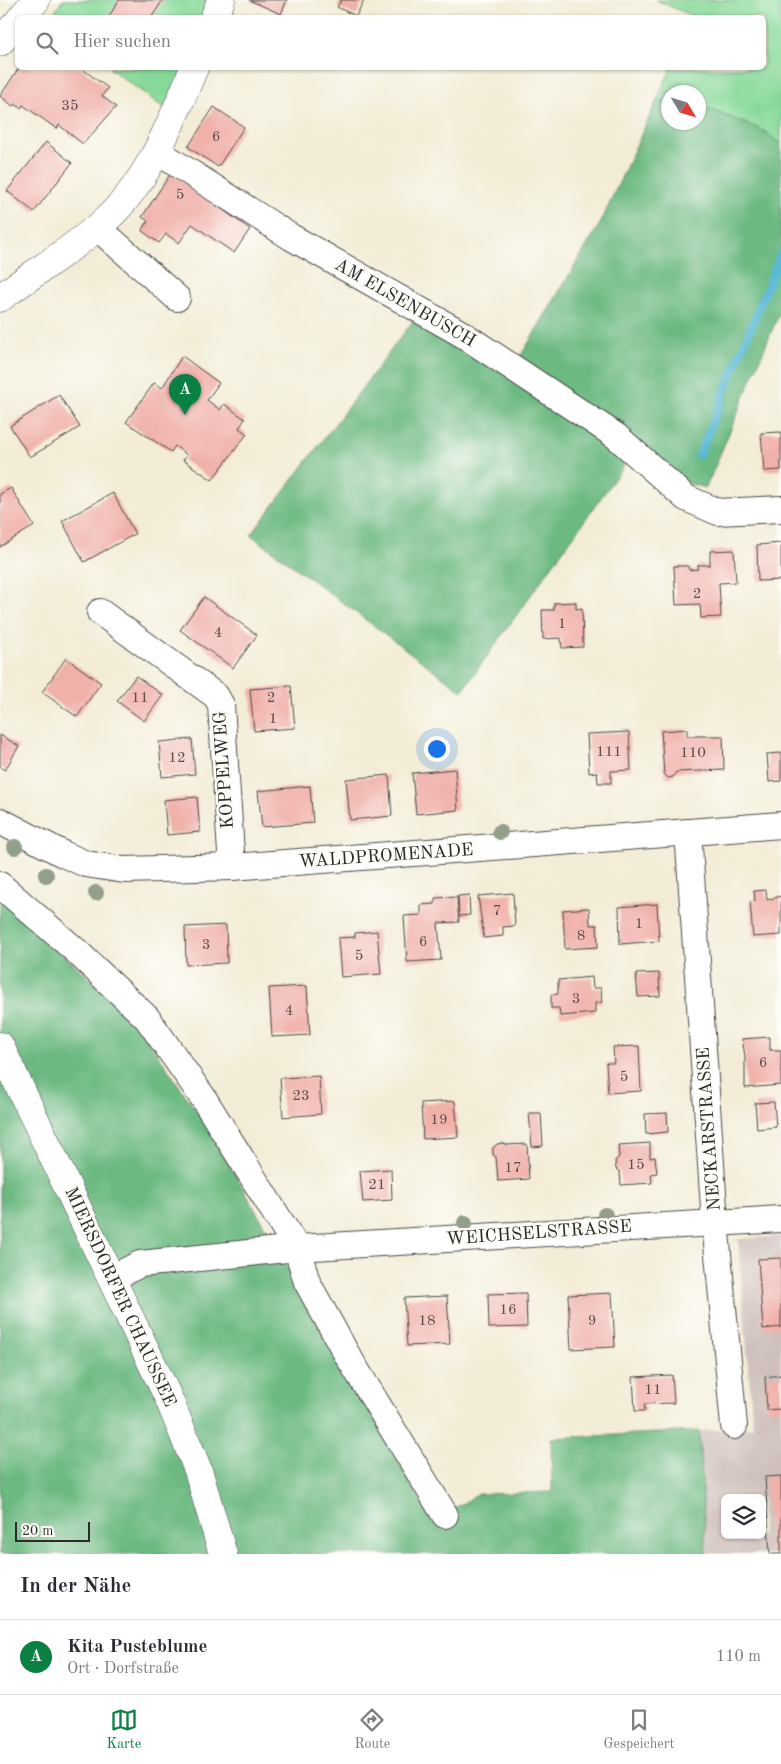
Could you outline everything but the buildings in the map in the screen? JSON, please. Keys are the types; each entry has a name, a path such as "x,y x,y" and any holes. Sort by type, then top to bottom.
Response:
{"main road":[{"path":"24,15 36,0"},
{"path":"215,15 221,0"},
{"path":"0,42 15,25"},
{"path":"0,298 99,226 141,179 158,152 193,70"},
{"name":"MIERSDORFER CHAUSSEE","path":"0,1046 168,1397 198,1470 223,1554"}],"street":[{"name":"AM ELSENBUSCH","path":"158,152 291,237 462,334 616,436 646,460 686,498 718,512 781,509"},
{"path":"99,226 107,236 177,298"},
{"name":"KOPPELWEG","path":"100,612 216,696 221,705 232,867"},
{"name":"WALDPROMENADE","path":"0,821 86,864 124,870 232,867 781,825"},
{"name":"NECKARSTRASSE","path":"688,832 716,1222 734,1426"},
{"path":"0,885 75,950 147,1018 211,1110 296,1248 307,1282 346,1353 445,1515"},
{"name":"WEICHSELSTRASSE","path":"112,1278 140,1264 161,1260 296,1248 781,1219"}],"shaded area":[{"path":"781,1236 781,1554 706,1554 699,1431 753,1427 738,1239"}],"green space":[{"path":"63,0 211,0 205,15 52,15"},
{"path":"656,0 781,0 781,144 764,131 706,108 706,85 664,85 670,70 766,70 766,15 690,15"},
{"path":"112,70 183,70 167,110"},
{"path":"661,91 661,100 657,100"},
{"path":"657,100 661,100 661,130 706,130 706,108 764,131 781,144 781,309 706,488 660,476 631,456 462,691 251,535 416,317 520,357 601,222"},
{"path":"0,895 136,1022 215,1139 432,1521 479,1494 552,1492 551,1438 699,1431 706,1554 0,1554"}],"waterway":[{"path":"699,455 781,253"}],"place":[{"name":"Kita Pusteblume","path":"185,415"}]}
